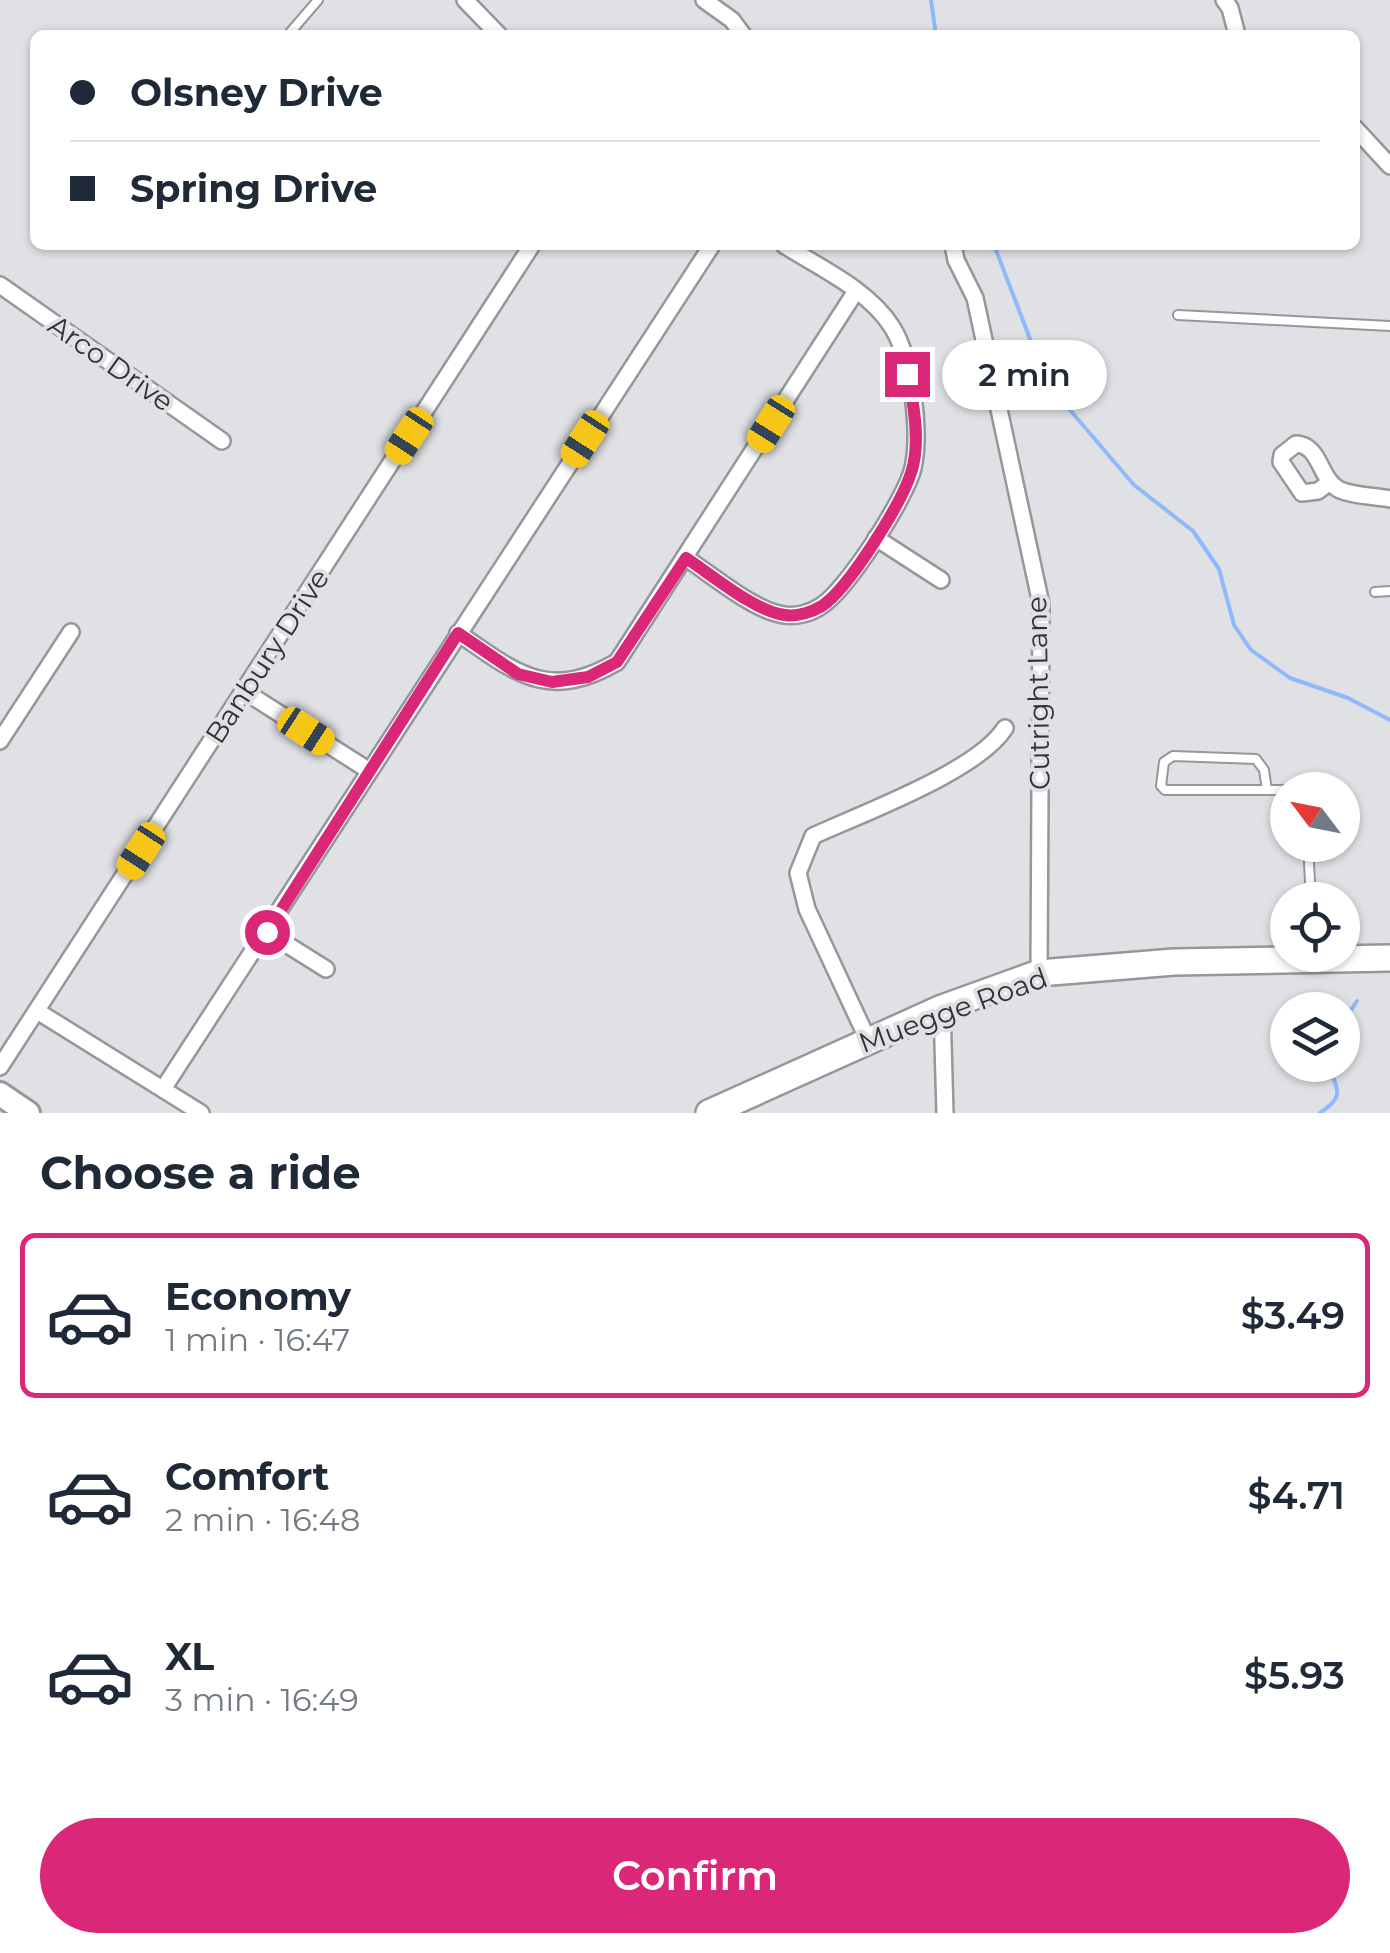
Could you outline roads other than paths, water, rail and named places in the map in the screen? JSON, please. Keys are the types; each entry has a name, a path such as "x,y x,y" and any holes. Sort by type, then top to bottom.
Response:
{"main road":[{"name":"Muegge Road","path":"1360,958 1390,958"},
{"name":"Muegge Road","path":"708,1113 942,1008 1039,973 1270,959"}],"street":[{"path":"465,0 492,30"},
{"path":"704,0 732,20 739,30"},
{"path":"1224,0 1235,30"},
{"path":"1360,133 1390,166"},
{"name":"Banbury Drive","path":"0,1067 529,250"},
{"path":"163,1089 709,250"},
{"path":"686,558 764,609 785,616 803,614 836,594 876,538 912,470 916,441 913,400 894,330 878,308 792,250"},
{"name":"Cutright Lane","path":"954,250 976,298 1041,604 1039,973"},
{"name":"Arco Drive","path":"0,285 222,440"},
{"path":"458,633 518,674 552,682 588,677 617,662 856,291"},
{"path":"1330,482 1340,490 1390,499"},
{"path":"876,538 940,580"},
{"path":"0,741 71,632"},
{"path":"244,691 368,770"},
{"path":"868,1040 807,909 798,873 813,836 968,764 994,744 1005,728"},
{"path":"267,932 326,969"},
{"path":"942,1008 945,1113"},
{"path":"37,1011 201,1113"},
{"path":"0,1094 28,1113"}],"lane":[{"path":"292,30 318,0"},
{"path":"1178,314 1390,326"},
{"path":"1375,592 1390,592"},
{"path":"1174,756 1256,759 1264,770 1267,790 1166,790 1161,786 1160,775 1164,762 1174,756"}],"waterway":[{"path":"931,0 935,30"},
{"path":"996,250 1037,357 1064,403 1134,485 1193,531 1219,569 1234,625 1251,650 1290,678 1348,698 1390,720"},
{"path":"1320,1113 1337,1096 1334,1082"}]}
